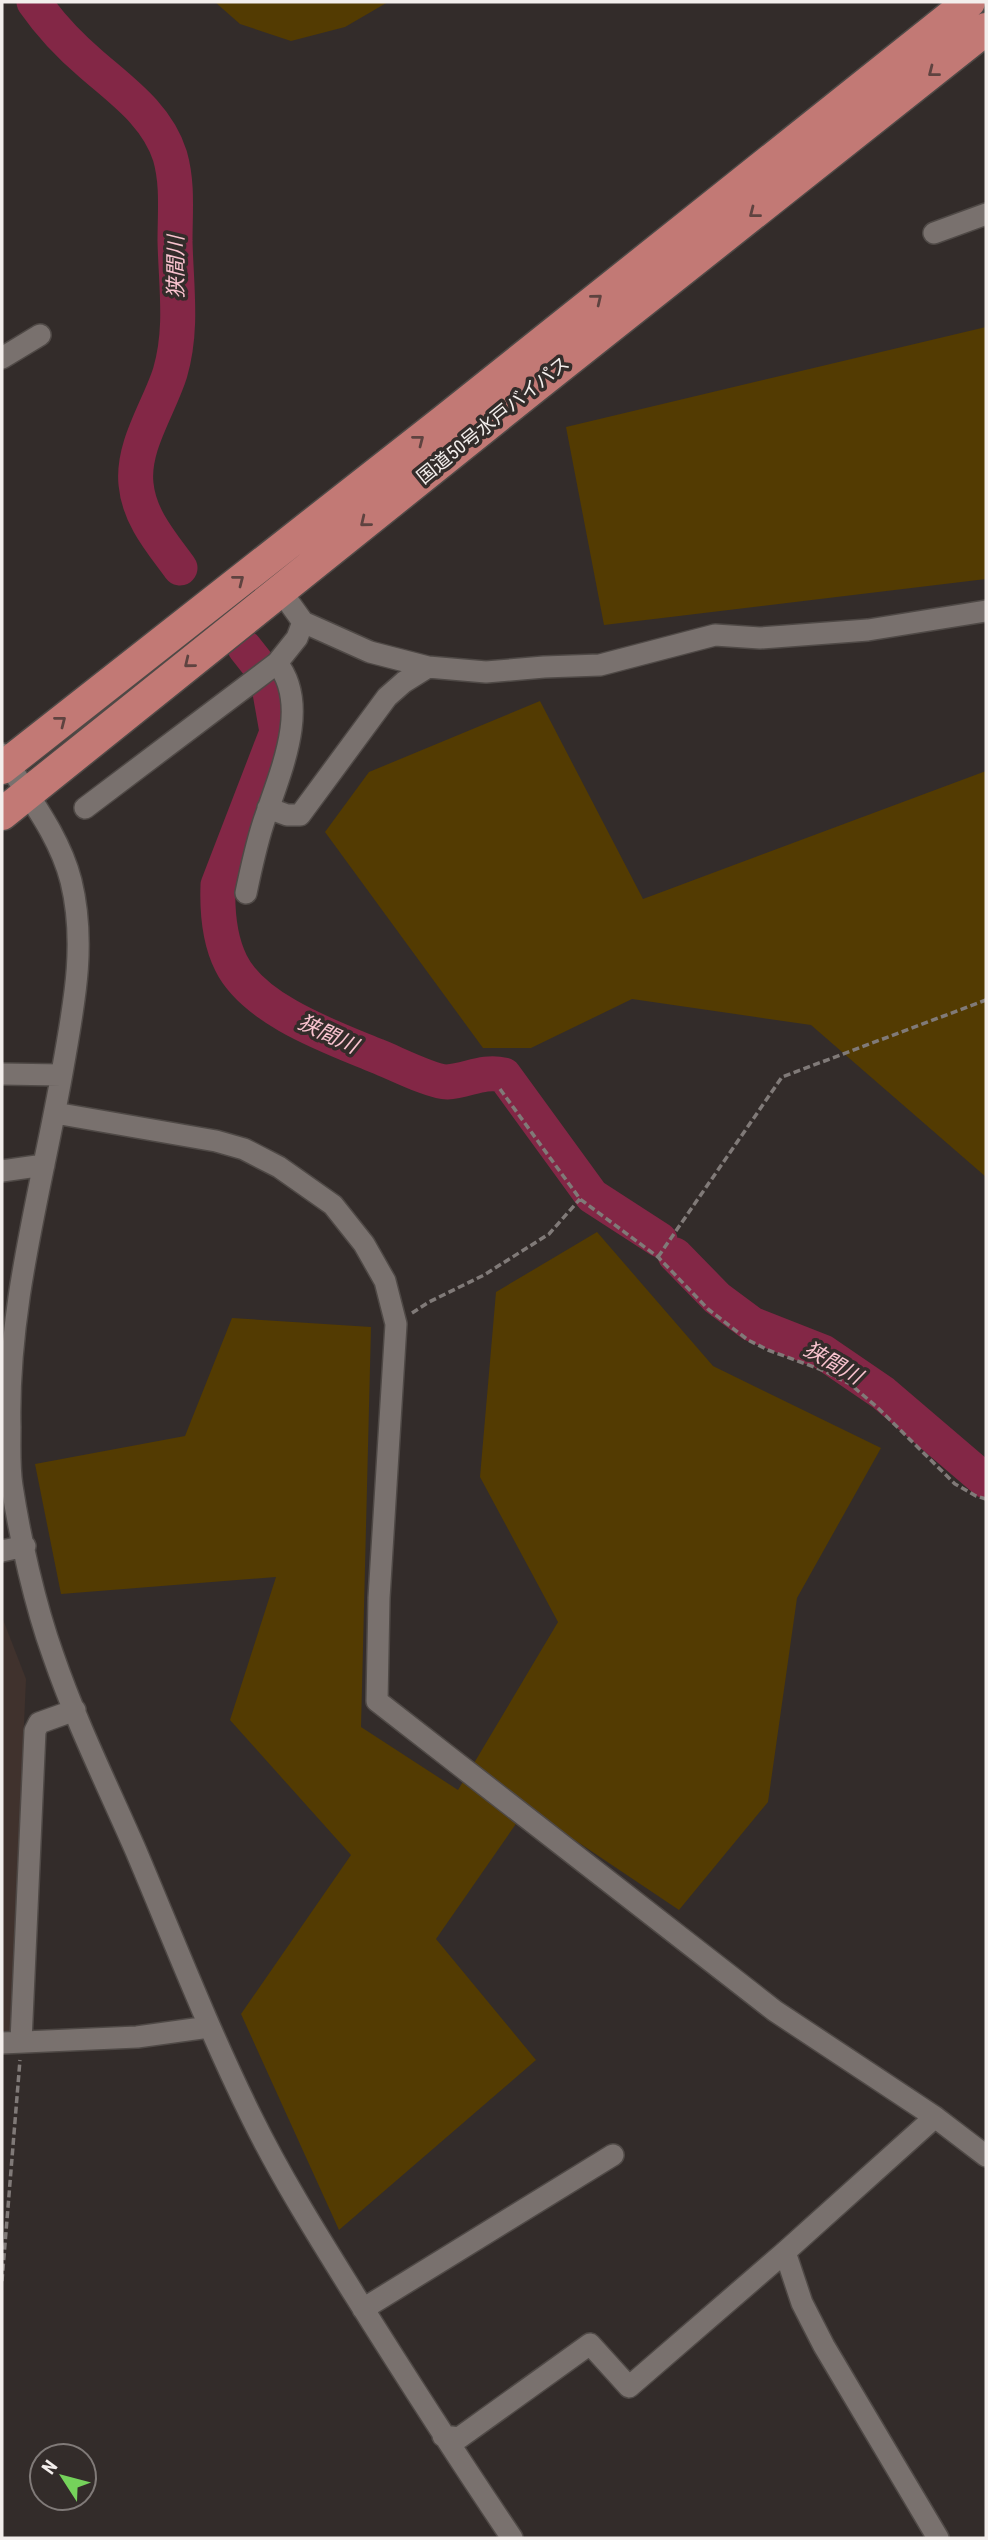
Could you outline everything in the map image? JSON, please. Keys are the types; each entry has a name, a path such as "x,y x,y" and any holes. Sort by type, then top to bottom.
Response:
{"highway":[{"name":"国道50号水戸バイパス","path":"4,762 445,420 969,2"},
{"name":"国道50号水戸バイパス","path":"2,814 986,29"}],"street":[{"path":"934,233 986,214"},
{"path":"2,358 40,334"},
{"path":"280,590 303,622 370,652 428,667 486,672 600,665 715,635 760,638 868,630 986,611"},
{"path":"85,808 277,663 297,638 303,622"},
{"path":"246,892 268,808 290,741 292,707 286,674 277,663"},
{"path":"268,808 287,815 300,815 387,697 428,667"},
{"path":"4,762 28,793 60,847 78,919 76,991 15,1319 9,1403 11,1482 43,1626 53,1657 209,2027 253,2122 295,2198 363,2309 443,2436 512,2538"},
{"path":"2,1074 61,1076"},
{"path":"54,1113 216,1141 244,1149 279,1167 333,1205 364,1244 385,1281 396,1324 379,1598 377,1701 775,2011 935,2117 986,2156"},
{"path":"2,1171 44,1165"},
{"path":"2,1551 24,1546"},
{"path":"75,1710 39,1723 33,1739 12,2042 137,2037 209,2027"},
{"path":"443,2436 458,2438 590,2344 629,2387 935,2117"},
{"path":"363,2309 613,2155"},
{"path":"785,2252 802,2303 824,2346 938,2538"}],"path":[{"path":"658,1257 782,1077 986,1000"},
{"path":"500,1089 580,1199 658,1257 708,1309 748,1340 850,1384 955,1483 986,1499"},
{"path":"396,1324 429,1302 484,1275 549,1234 580,1199"},
{"path":"2,2281 12,2042"}],"shaded area":[{"path":"215,2 388,2 345,27 291,41 240,24"},
{"path":"986,327 986,579 604,625 566,427"},
{"path":"540,701 643,899 986,771 986,1177 811,1025 632,999 531,1048 483,1048 325,832 369,772"},
{"path":"597,1232 713,1366 881,1448 797,1598 768,1802 679,1910 527,1808 436,1939 536,2060 339,2230 241,2014 351,1855 230,1720 276,1577 61,1594 35,1464 185,1436 232,1318 371,1327 361,1727 458,1790 558,1622 480,1477 496,1292"},
{"path":"2,1617 26,1679 10,2035 2,2035"}],"waterway":[{"name":"狭間川","path":"34,2 68,43 147,116 157,128 170,156 176,198 176,340 170,373 142,441 136,484 146,518 180,568"},
{"name":"狭間川","path":"245,648 260,667"},
{"name":"狭間川","path":"268,681 277,732 218,885 221,935 231,963 242,980 257,995 295,1020 422,1075 447,1082 489,1074 504,1075 592,1196 660,1240"},
{"name":"狭間川","path":"675,1255 717,1298 752,1324 823,1352 883,1393 986,1481"}]}
